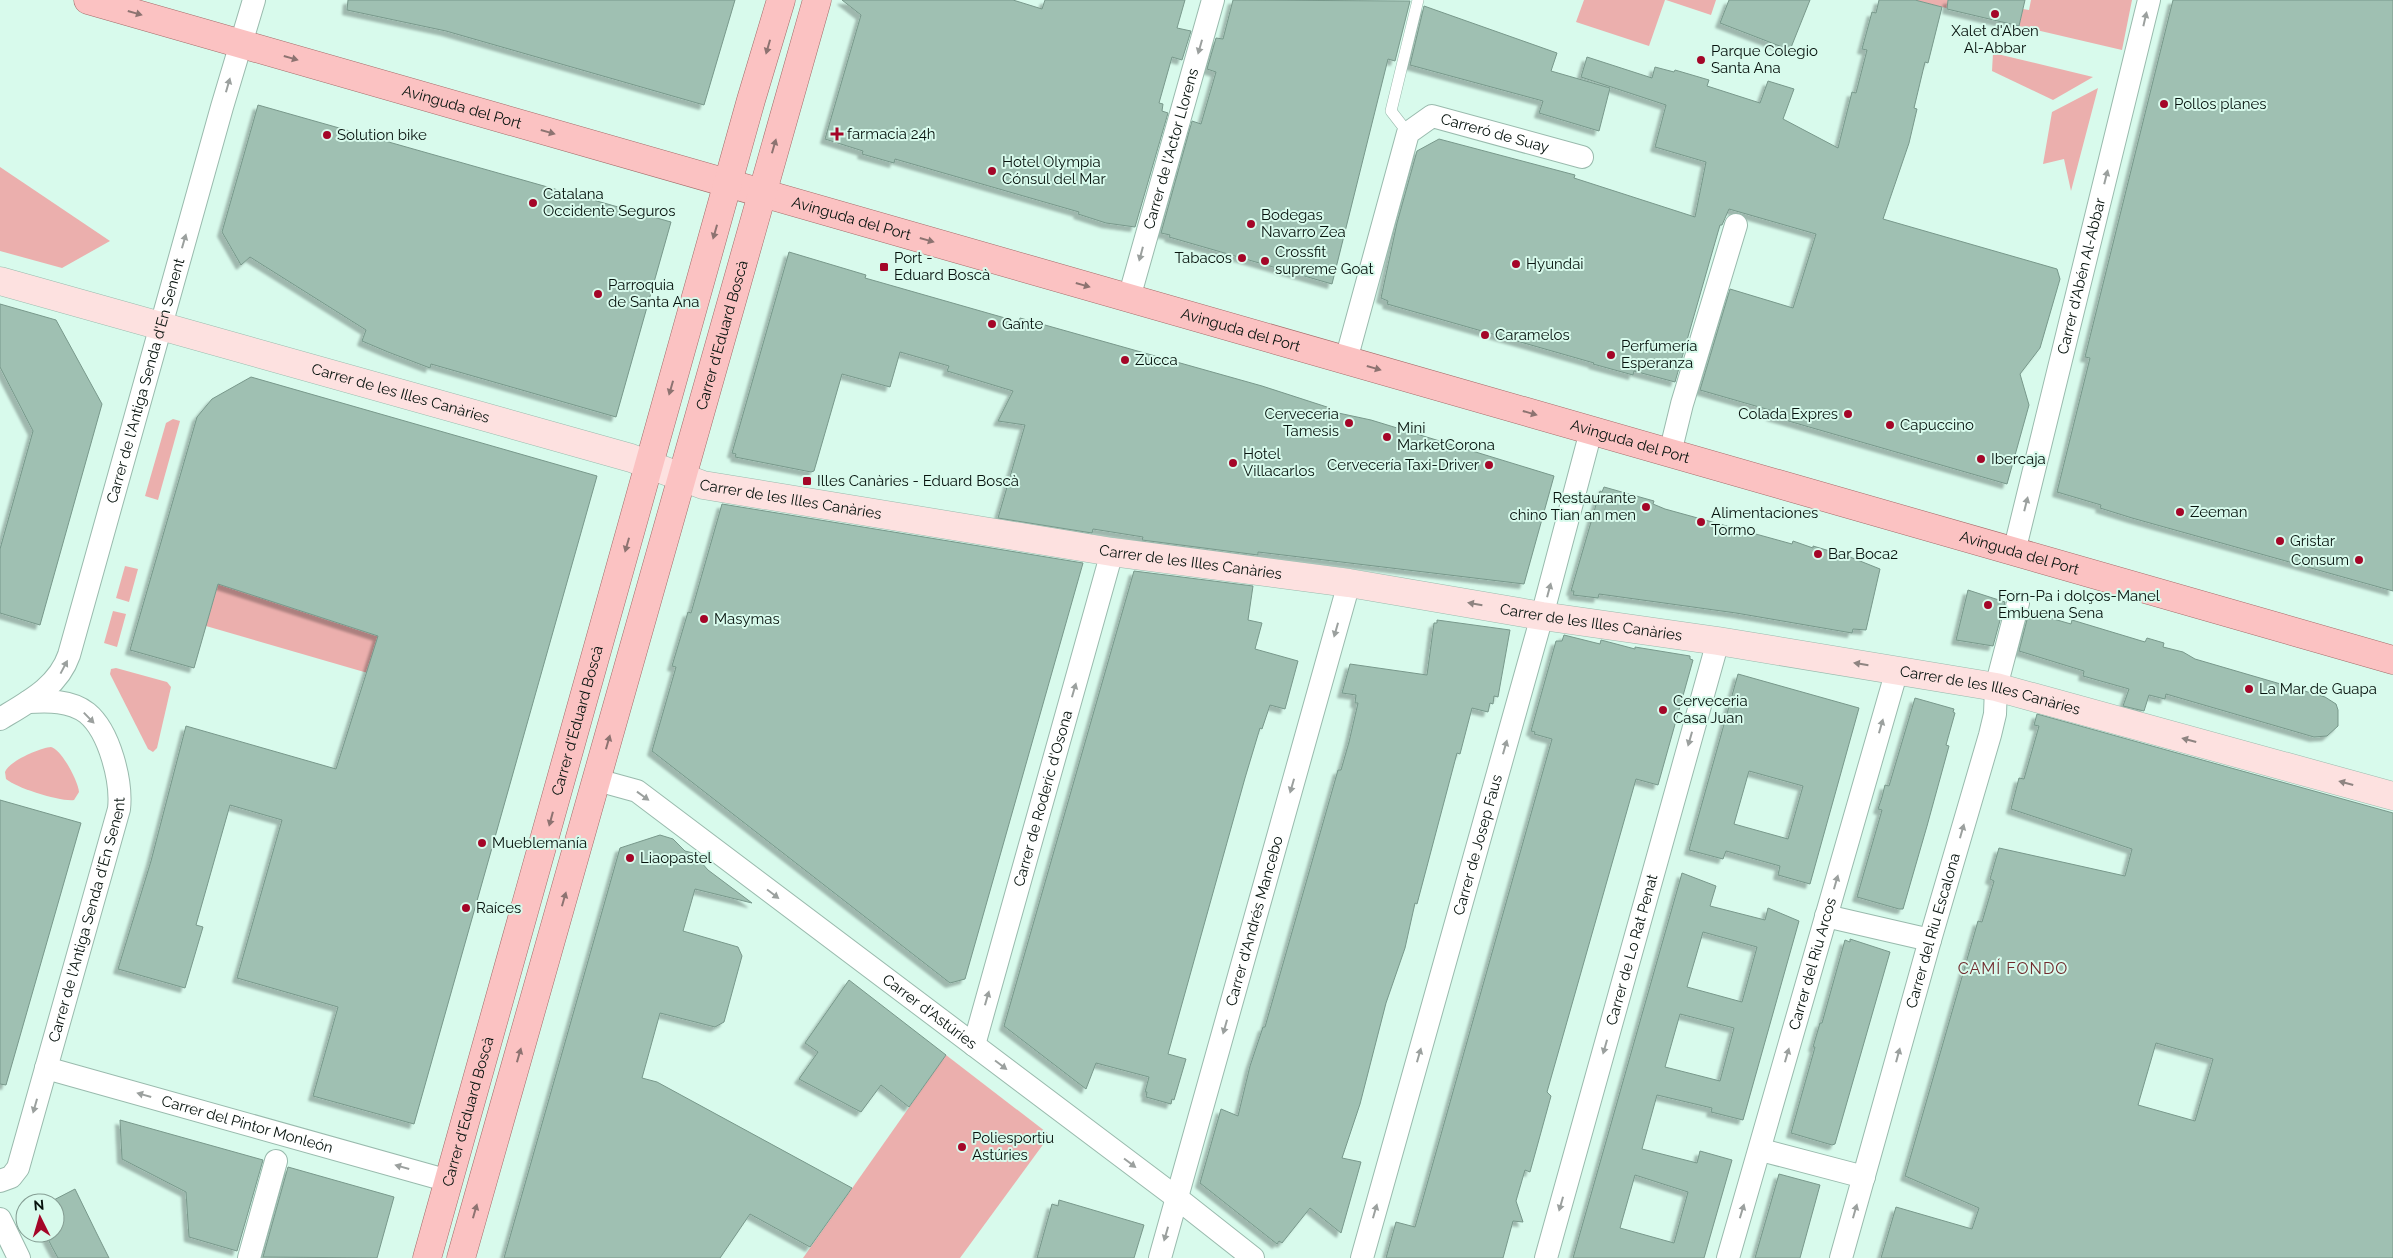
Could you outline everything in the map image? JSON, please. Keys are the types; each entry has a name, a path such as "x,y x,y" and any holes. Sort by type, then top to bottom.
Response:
{"main road":[{"name":"Avinguda del Port","path":"88,0 728,185 2393,660"},
{"name":"Carrer d'Eduard Boscà","path":"427,1258 781,0"},
{"name":"Carrer d'Eduard Boscà","path":"461,1258 597,780 760,193 817,0"}],"street":[{"name":"Carrer de l'Antiga Senda d'En Senent","path":"0,719 50,686 64,670 70,655 160,327 254,0"},
{"name":"Carrer de l'Actor Llorens","path":"1129,298 1213,0"},
{"name":"Carrer d'Abén Al-Abbar","path":"2014,552 2149,0"},
{"name":"Carreró de Suay","path":"1408,133 1432,116 1582,157"},
{"path":"1346,360 1408,133"},
{"path":"1670,453 1680,412 1736,225"},
{"name":"Carrer de les Illes Canàries","path":"0,281 649,465 703,485 1112,552 1349,583 1542,616 1718,641 1996,687 2393,796"},
{"name":"Carrer de Josep Faus","path":"1362,1258 1542,616 1592,430"},
{"name":"Carrer de Roderic d'Osona","path":"974,1045 1112,552"},
{"name":"Carrer d'Andrés Mancebo","path":"1160,1258 1349,583"},
{"name":"Carrer del Riu Escalona","path":"1841,1258 1930,940 1990,735 1995,714 1996,687 2018,603"},
{"name":"Carrer de Lo Rat Penat","path":"1546,1258 1718,641"},
{"name":"Carrer del Riu Arcos","path":"1728,1258 1761,1150 1897,670"},
{"name":"Carrer de l'Antiga Senda d'En Senent","path":"0,1181 11,1177 18,1168 119,809 121,794 118,773 112,756 100,731 87,714 66,703 49,701 28,702"},
{"name":"Carrer d'Astúries","path":"597,780 637,791 1177,1198 1253,1258"},
{"path":"1826,916 1930,940"},
{"name":"Carrer del Pintor Monleón","path":"46,1068 449,1180"},
{"path":"1761,1150 1864,1177"},
{"name":"Carrer del Pintor Monleón","path":"249,1258 276,1161"},
{"path":"0,1219 19,1258"}],"lane":[{"path":"1408,133 1391,111 1418,0"}],"shaded area":[{"path":"1584,0 1665,0 1649,46 1576,22"},
{"path":"1666,0 1716,0 1711,15"},
{"path":"1915,0 1960,0 1958,11"},
{"path":"2031,0 2132,0 2122,50 2019,26 2023,9 2029,10"},
{"path":"1993,53 2093,77 2053,100 1992,71"},
{"path":"2098,88 2071,191 2064,159 2043,164 2052,112"},
{"path":"0,167 110,241 62,268 0,251"},
{"path":"173,419 180,421 158,500 145,496 166,423"},
{"path":"125,566 138,569 129,602 116,598"},
{"path":"218,584 389,640 378,676 206,626"},
{"path":"113,611 126,614 117,647 104,643"},
{"path":"116,668 167,682 171,687 157,748 153,752 148,749 110,674 111,669"},
{"path":"51,747 60,754 69,766 76,781 79,792 74,800 59,799 39,794 11,783 6,779 5,772 12,764 33,752"},
{"name":"Poliesportiu Astúries","path":"946,1055 1050,1135 960,1258 803,1258"}],"building":[{"path":"348,0 735,0 704,105 446,31 347,10"},
{"path":"842,0 1013,0 1042,9 1045,0 1185,0 1177,28 1191,31 1182,60 1172,57 1159,103 1163,104 1162,111 1168,113 1135,227 1106,223 1078,214 1079,212 895,159 894,163 862,154 863,151 825,139 861,15"},
{"path":"1233,0 1410,1 1395,61 1388,59 1332,284 1169,237 1170,235 1161,233 1192,121 1201,124 1216,72 1207,69 1216,38 1223,39"},
{"path":"1729,0 1810,0 1790,50 1720,23"},
{"path":"1879,0 1915,0 1942,7 1928,63 1925,62 1914,108 1917,109 1909,143 1883,219 2057,269 2060,279 2040,348 2020,374 2029,405 2007,484 1771,416 1773,411 1700,390 1730,289 1793,308 1816,234 1729,209 1722,225 1720,225 1675,382 1634,371 1633,375 1593,364 1387,304 1388,301 1381,298 1397,223 1417,151 1439,139 1575,175 1574,178 1695,217 1706,162 1655,147 1666,105 1581,77 1587,57 1652,78 1655,67 1674,72 1675,70 1709,80 1707,86 1760,103 1768,81 1794,89 1783,119 1838,148 1852,92 1856,93 1867,50 1862,49 1872,12 1876,13"},
{"name":"Xalet d'Aben Al-Abbar","path":"1948,0 2025,0 2019,26 1947,9"},
{"path":"2173,0 2393,0 2393,591 2132,518 2100,508 2101,505 2057,492 2090,358 2085,357"},
{"path":"1424,6 1557,53 1551,71 1610,88 1599,131 1539,113 1543,101 1410,65"},
{"path":"258,105 671,222 616,417 431,364 430,368 388,352 362,341 366,330 250,257 241,265 222,232"},
{"path":"789,252 866,275 865,278 1019,322 1020,318 1262,386 1330,408 1329,411 1371,420 1554,476 1524,584 1258,552 1258,555 1142,540 1143,537 1093,529 1092,533 998,518 1025,425 998,421 1013,391 947,371 949,366 900,352 890,387 842,374 814,471 811,472 735,457 736,454 732,453"},
{"path":"0,304 56,320 102,404 40,625 0,613 0,549 33,431 0,367"},
{"path":"251,377 597,476 414,1124 313,1096 338,1007 237,978 282,820 230,805 196,925 203,927 185,988 118,969 151,861 186,726 336,769 378,636 218,584 194,668 130,650 197,417 212,399"},
{"path":"1604,487 1654,501 1653,504 1665,509 1792,544 1793,541 1813,548 1813,546 1850,557 1880,569 1866,630 1853,629 1852,633 1736,613 1599,594 1598,598 1573,595 1574,591 1571,591 1600,491 1602,492"},
{"path":"722,504 1083,563 965,979 950,983 652,751 676,667 672,666 688,612 691,613"},
{"path":"1134,571 1253,586 1248,620 1262,623 1255,649 1298,661 1285,709 1270,705 1262,729 1260,728 1245,778 1168,1054 1186,1059 1174,1100 1172,1099 1171,1104 1146,1097 1147,1092 1145,1092 1149,1077 1096,1063 1086,1089 1004,1026"},
{"path":"1968,590 2005,602 1993,646 1956,640"},
{"path":"2029,612 2071,624 2072,620 2145,642 2147,638 2164,643 2163,647 2183,652 2195,659 2325,697 2336,704 2338,726 2327,736 2314,737 2166,694 2165,699 2149,695 2144,711 2123,706 2129,689 2083,676 2084,671 2019,651"},
{"path":"1437,620 1510,630 1498,697 1494,696 1493,704 1490,703 1488,712 1472,708 1460,754 1457,753 1417,904 1415,903 1405,948 1386,1003 1360,1104 1342,1158 1361,1162 1341,1233 1310,1208 1282,1243 1279,1241 1277,1244 1200,1183 1221,1109 1238,1116 1250,1066 1263,1027 1265,1027 1338,770 1341,770 1358,703 1355,703 1356,695 1342,693 1350,664 1427,675 1434,623 1437,623"},
{"path":"1564,635 1600,644 1601,640 1635,649 1635,647 1690,656 1690,659 1693,660 1658,785 1636,779 1547,1092 1551,1096 1530,1172 1525,1170 1516,1201 1523,1222 1513,1221 1503,1258 1386,1258 1396,1222 1415,1227 1552,739 1534,734 1535,732 1531,731 1556,641 1562,641"},
{"path":"1738,674 1859,708 1810,884 1778,875 1780,866 1726,851 1723,859 1689,850","holes":["1749,771 1803,786 1788,839 1734,824"]},
{"path":"1915,698 1954,709 1953,712 1955,713 1946,745 1949,746 1927,826 1903,909 1899,909 1857,897 1882,810 1878,809 1885,785 1889,786"},
{"path":"2037,714 2393,813 2393,1258 1881,1258 1896,1207 1972,1229 1979,1208 1905,1176 1978,921 1982,922 1994,881 1990,879 1999,848 2125,876 2132,849 2011,809 2019,778 2024,779 2039,726 2034,725","holes":["2156,1043 2213,1059 2195,1121 2138,1105"]},
{"path":"0,800 81,823 6,1085 0,1084"},
{"path":"660,835 673,839 685,851 693,853 708,870 752,903 695,889 683,931 738,947 742,956 724,1022 715,1027 660,1013 642,1078 657,1082 852,1188 810,1247 750,1214 720,1258 504,1258 620,848"},
{"path":"1682,873 1716,886 1710,906 1765,920 1768,908 1799,921 1743,1120 1711,1112 1712,1108 1657,1095 1642,1149 1697,1163 1700,1151 1732,1160 1704,1258 1573,1258","holes":["1703,932 1757,947 1742,1002 1687,987","1680,1014 1734,1028 1720,1081 1665,1067","1635,1175 1688,1192 1674,1243 1620,1228"]},
{"path":"1850,939 1890,952 1835,1144 1832,1145 1791,1133 1815,1047 1813,1047 1820,1023 1822,1023 1845,940 1850,942"},
{"path":"849,980 946,1055 909,1107 881,1085 861,1112 799,1079 818,1052 805,1043"},
{"path":"120,1120 263,1160 237,1251 189,1237 186,1192 122,1159"},
{"path":"288,1167 394,1197 377,1258 263,1257"},
{"path":"1779,1174 1820,1185 1800,1258 1755,1258"},
{"path":"75,1189 109,1258 58,1258 50,1243 65,1243 65,1194"},
{"path":"1059,1200 1144,1225 1134,1258 1037,1258 1052,1204 1058,1206"}],"place":[{"name":"Xalet d'Aben Al-Abbar","path":"1995,14"},
{"name":"Parque Colegio Santa Ana","path":"1701,60"},
{"name":"Pollos planes","path":"2164,104"},
{"name":"farmacia 24h","path":"837,134"},
{"name":"Solution bike","path":"327,135"},
{"name":"Hotel Olympia Cónsul del Mar","path":"992,171"},
{"name":"Catalana Occidente Seguros","path":"533,203"},
{"name":"Bodegas Navarro Zea","path":"1251,224"},
{"name":"Tabacos","path":"1242,258"},
{"name":"Crossfit supreme Goat","path":"1265,261"},
{"name":"Hyundai","path":"1516,264"},
{"name":"Port - Eduard Boscà","path":"884,267"},
{"name":"Parroquia de Santa Ana","path":"598,294"},
{"name":"Gante","path":"992,324"},
{"name":"Caramelos","path":"1485,335"},
{"name":"Perfumería Esperanza","path":"1611,355"},
{"name":"Zucca","path":"1125,360"},
{"name":"Colada Expres","path":"1848,414"},
{"name":"Cerveceria Tamesis","path":"1349,423"},
{"name":"Capuccino","path":"1890,425"},
{"name":"Mini MarketCorona","path":"1387,437"},
{"name":"Ibercaja","path":"1981,459"},
{"name":"Hotel Villacarlos","path":"1233,463"},
{"name":"Cervecería Taxi-Driver","path":"1489,465"},
{"name":"Illes Canàries - Eduard Boscà","path":"807,481"},
{"name":"Restaurante chino Tian an men","path":"1646,507"},
{"name":"Zeeman","path":"2180,512"},
{"name":"Alimentaciones Tormo","path":"1701,522"},
{"name":"Gristar","path":"2280,541"},
{"name":"Bar Boca2","path":"1818,554"},
{"name":"Consum","path":"2359,560"},
{"name":"Forn-Pa i dolços-Manel Embuena Sena","path":"1988,605"},
{"name":"Masymas","path":"704,619"},
{"name":"La Mar de Guapa","path":"2249,689"},
{"name":"Cerveceria Casa Juan","path":"1663,710"},
{"name":"Mueblemanía","path":"482,843"},
{"name":"Liaopastel","path":"630,858"},
{"name":"Raíces","path":"466,908"},
{"name":"Poliesportiu Astúries","path":"962,1147"}],"district":[{"name":"CAMÍ FONDO","path":"2013,968"}]}
